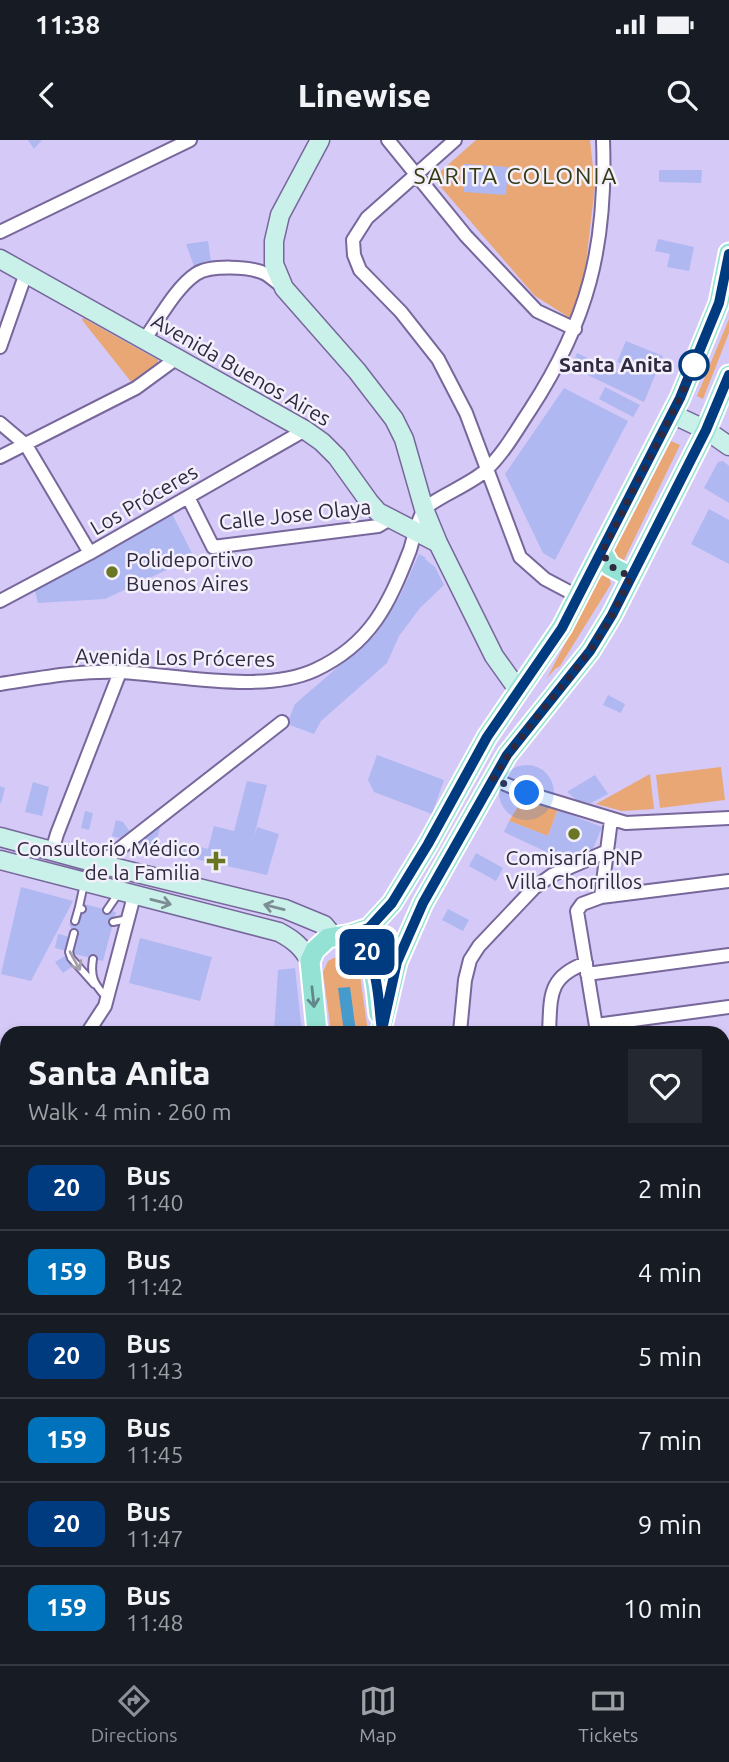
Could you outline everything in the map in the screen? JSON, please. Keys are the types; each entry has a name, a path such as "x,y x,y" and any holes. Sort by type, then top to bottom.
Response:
{"main road":[{"path":"316,1026 310,961 315,950 321,943 338,936 369,928 392,903 487,737 543,658 579,597 700,352 719,303 729,253"},
{"path":"383,1026 391,982 423,903 493,779 522,734 590,651 612,615 706,430 729,375"},
{"path":"602,552 610,566 631,577"},
{"path":"338,936 359,943 367,952 372,965 381,1026"}],"street":[{"path":"0,232 190,140"},
{"path":"284,288 274,264 277,228 281,215 320,140"},
{"path":"387,140 466,236 537,311 575,329"},
{"path":"455,140 367,218 353,240 354,255 360,270 401,312 438,359 466,413 520,558 545,579 579,597"},
{"path":"424,509 460,489 486,470 506,447 541,392 575,329 592,277 601,224 605,188 603,140"},
{"name":"Avenida Buenos Aires","path":"0,259 305,430 337,457 370,503 390,519 438,543"},
{"path":"144,340 186,283 197,273 213,269 250,268 266,274 284,288 357,371 394,419 404,439 424,509 438,543 494,656 519,691"},
{"path":"0,347 26,273"},
{"path":"0,457 136,388 177,358"},
{"path":"671,414 706,430 729,446"},
{"path":"0,423 26,445 90,552"},
{"name":"Los Próceres","path":"0,601 305,430"},
{"name":"Calle Jose Olaya","path":"188,497 213,547 378,526 390,519"},
{"name":"Avenida Los Próceres","path":"0,684 80,672 120,672 235,681 284,680 314,670 353,647 367,635 396,587 424,509"},
{"path":"52,851 120,672"},
{"path":"100,864 282,722"},
{"path":"493,779 527,793 626,823 729,818"},
{"path":"601,897 611,820"},
{"path":"0,837 285,909 324,925 338,936"},
{"path":"461,1026 465,980 470,960 479,946 534,888 552,875 605,852"},
{"path":"0,859 279,932 303,948 310,961"},
{"path":"596,1026 577,911 582,905 601,897 729,881"},
{"path":"92,1026 105,1006 128,919 127,894"},
{"path":"549,1026 551,992 556,981 575,967 586,969 729,954"},
{"path":"615,1026 729,1007"}],"lane":[{"path":"75,921 84,883"},
{"path":"107,910 127,894"},
{"path":"113,922 128,919"},
{"path":"74,933 69,952 71,958 107,998"},
{"path":"93,959 91,971 94,984"}],"shaded area":[{"path":"476,140 590,140 595,186 586,263 570,318 535,296 433,178"},
{"path":"83,318 158,360 157,368 132,383"},
{"path":"729,319 729,333 703,399 697,396"},
{"path":"671,441 680,445 624,560 619,560 613,553"},
{"path":"608,573 611,584 560,666 547,678 600,577"},
{"path":"721,767 725,800 660,808 656,775"},
{"path":"650,774 654,809 622,811 596,804"},
{"path":"529,798 558,809 548,836 509,821 521,802"},
{"path":"338,956 350,958 359,968 367,1026 330,1026 323,972 328,961"}],"water":[{"path":"350,987 355,1026 343,1026 338,988"}],"building":[{"path":"28,140 42,140 34,149"},
{"path":"464,164 508,167 506,195 464,192"},
{"path":"659,170 702,170 701,183 659,182"},
{"path":"658,239 694,247 689,271 667,267 670,254 655,251"},
{"path":"208,241 211,262 195,269 186,244"},
{"path":"626,341 663,356 644,402 571,367 577,353 619,373 623,364 617,362"},
{"path":"605,387 640,405 633,417 599,399"},
{"path":"564,388 628,421 555,560 543,553 505,474"},
{"path":"723,461 729,466 729,503 704,488 718,462"},
{"path":"709,509 729,520 729,564 691,544"},
{"name":"Polideportivo Buenos Aires","path":"171,512 194,557 105,599 38,603 34,587"},
{"path":"419,554 435,567 444,585 420,608 399,636 387,663 321,721 314,734 287,724 295,704 375,635 399,598"},
{"path":"608,695 625,704 621,713 603,705"},
{"path":"377,755 444,780 432,814 374,792 368,780"},
{"path":"595,775 608,794 591,803 578,801 567,792"},
{"path":"247,781 267,785 253,840 257,827 279,834 267,875 182,856 185,843 208,849 214,826 234,831"},
{"path":"33,782 49,787 42,816 25,812"},
{"path":"0,786 5,788 1,803 0,803"},
{"name":"Comisaría PNP Villa Chorrillos","path":"558,810 602,827 590,856 575,862 553,855 504,832 509,821 548,836"},
{"path":"85,811 93,813 89,830 81,828"},
{"path":"116,820 123,822 131,833 123,839 112,836"},
{"path":"158,824 161,825 152,854 133,848 132,843"},
{"path":"476,853 503,868 496,881 469,866"},
{"path":"21,887 73,901 31,981 1,974"},
{"path":"84,904 116,912 103,961 71,953 75,936 69,924 80,919"},
{"path":"448,909 469,920 463,931 442,920"},
{"path":"58,934 70,937 67,951 55,948"},
{"path":"140,938 212,957 200,1001 129,983"},
{"path":"65,956 73,966 63,973 55,962"},
{"path":"295,968 301,1026 274,1026 278,970"}],"bus line":[{"name":"20","path":"381,1026 372,965 367,952 359,943 343,936 369,928 392,903 487,737 562,628 680,398 719,303 729,254"},
{"name":"20","path":"383,1026 397,962 423,903 507,755 590,651 612,615 706,430 729,375"}],"place":[{"name":"Santa Anita","path":"694,365"},
{"name":"Polideportivo Buenos Aires","path":"112,572"},
{"name":"Comisaría PNP Villa Chorrillos","path":"574,834"},
{"name":"Consultorio Médico de la Familia","path":"216,861"}],"district":[{"name":"SARITA COLONIA","path":"516,176"}],"route":[{"path":"527,793 493,779 522,734 590,651 631,577 610,566 602,552 694,365"}]}
